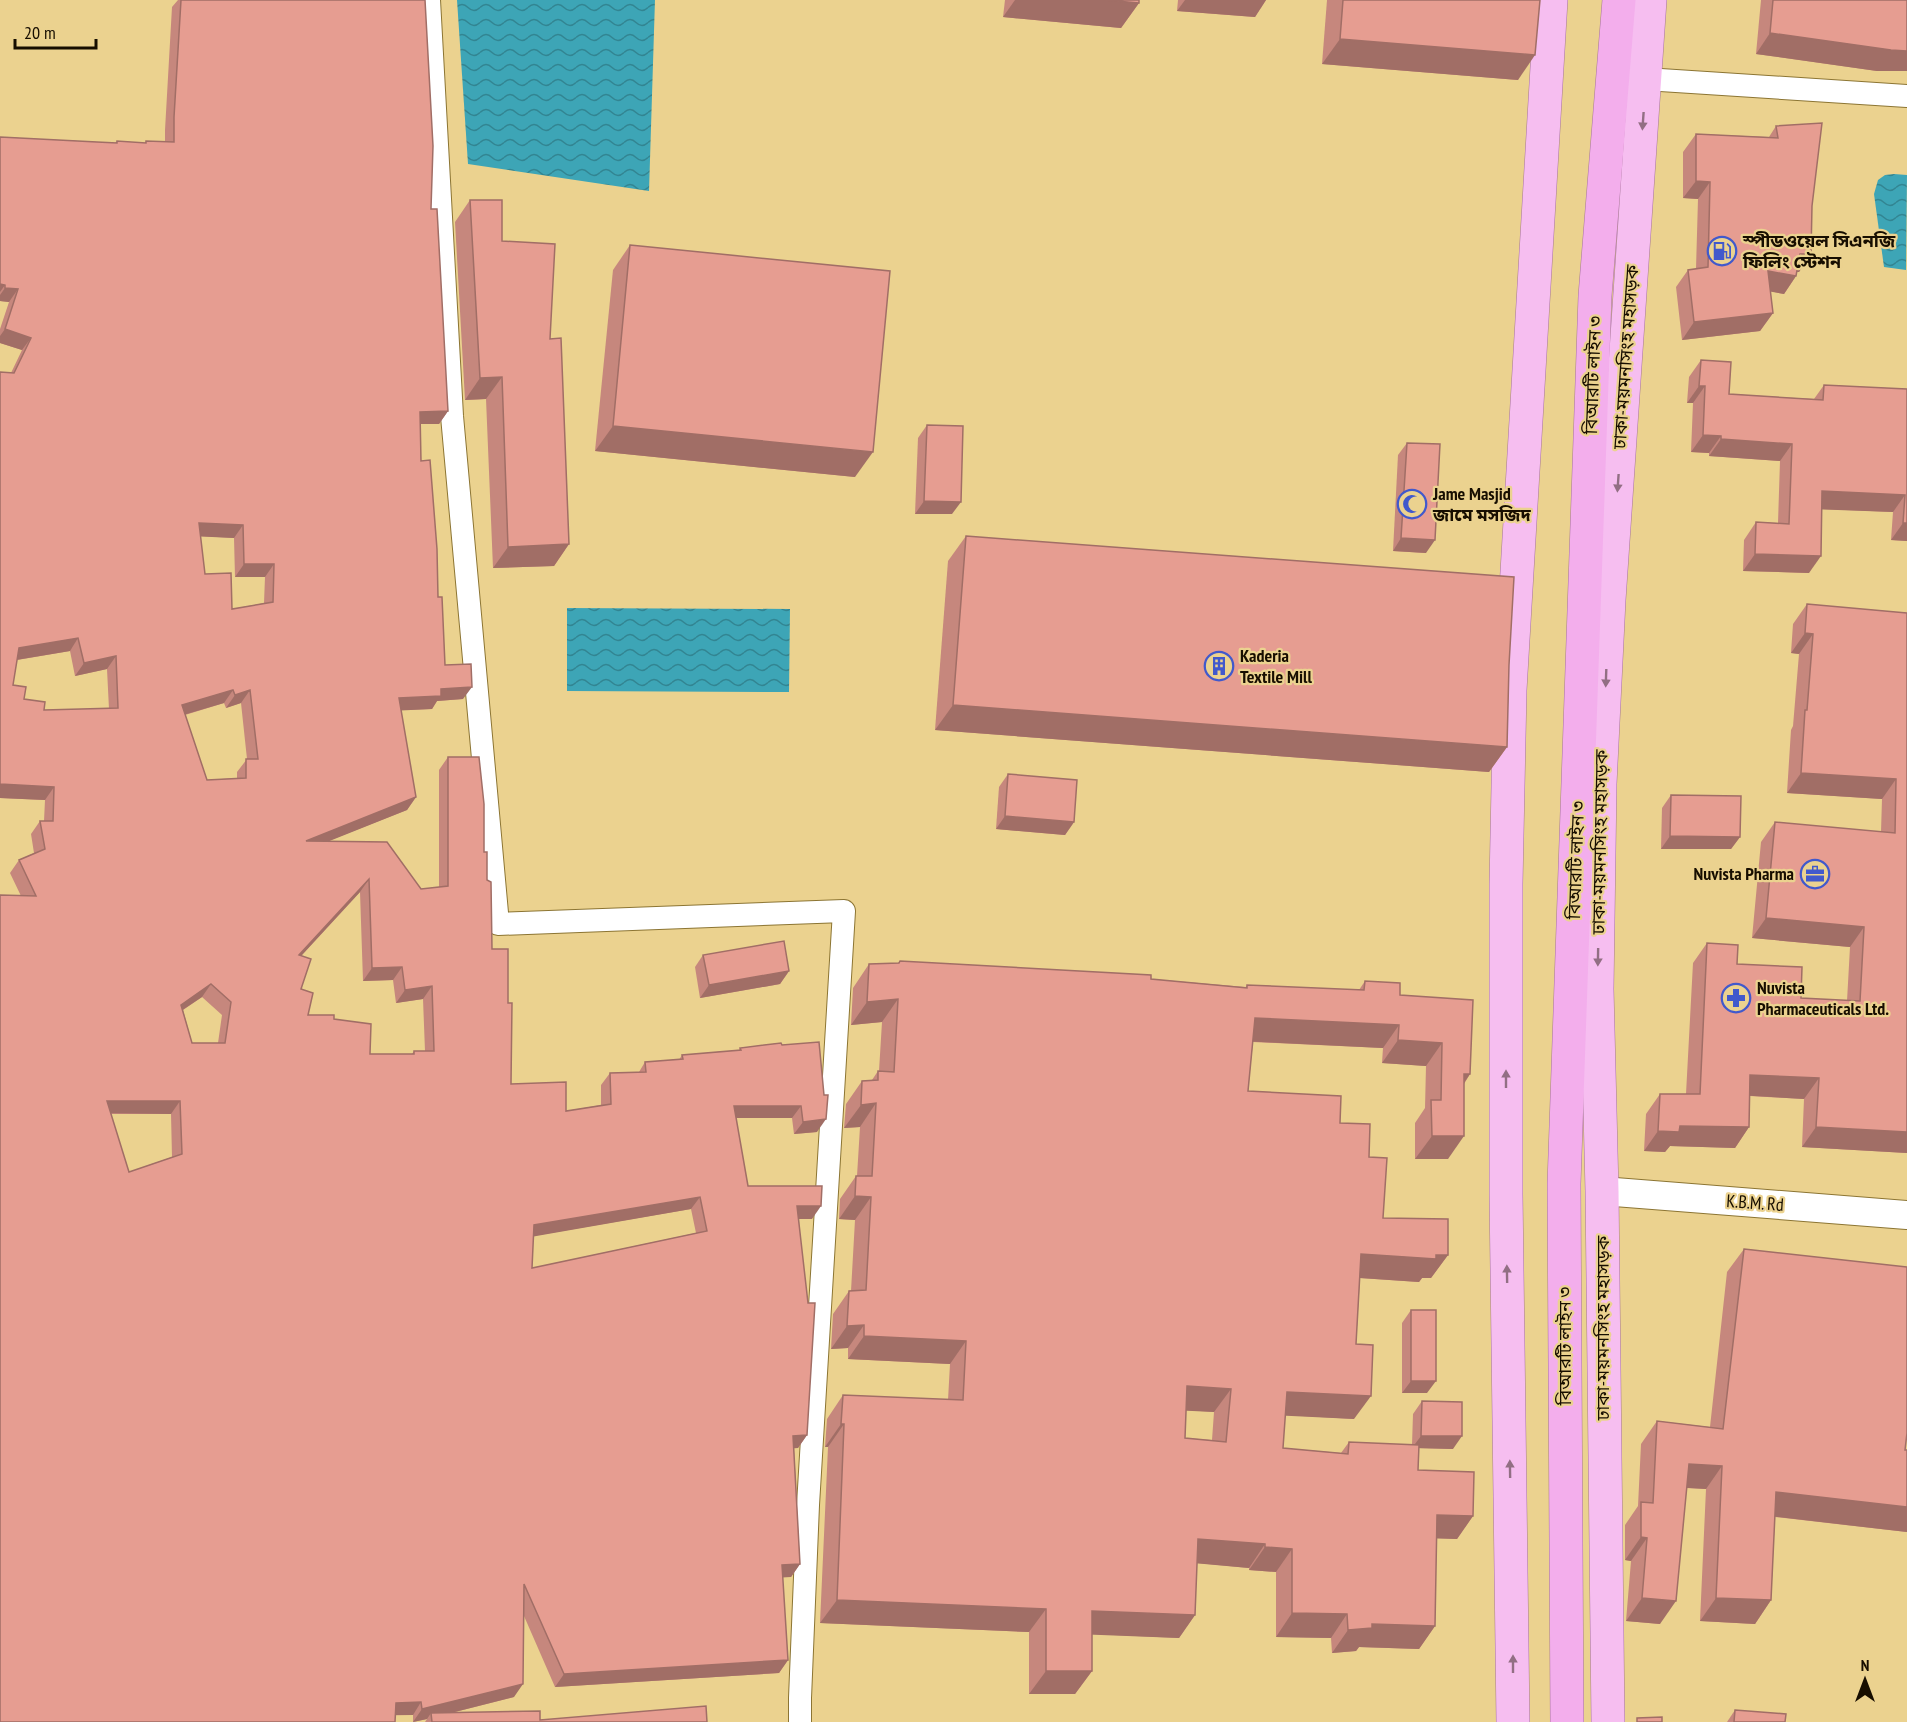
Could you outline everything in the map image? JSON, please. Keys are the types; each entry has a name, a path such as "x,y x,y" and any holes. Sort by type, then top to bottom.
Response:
{"highway":[{"path":"1513,1722 1506,1194 1506,850 1511,678 1551,0"},
{"name":"বিআরটি লাইন ৩","path":"1567,1722 1564,1184 1595,296 1619,0"},
{"name":"ঢাকা-ময়মনসিংহ মহাসড়ক","path":"1608,1722 1598,990 1600,784 1610,588 1650,0"}],"street":[{"path":"429,0 452,416 498,924 844,911 808,1505 800,1722"},
{"path":"1645,79 1907,96"},
{"name":"K.B.M. Rd","path":"1602,1191 1907,1215"}],"water":[{"path":"457,0 655,0 649,191 468,164"},
{"path":"1885,175 1907,175 1906,270 1884,267 1874,194 1878,180"},
{"path":"567,608 790,609 789,692 567,691"}],"building":[{"path":"181,0 425,0 433,146 431,209 437,209 448,411 420,412 421,461 430,460 438,597 442,597 445,665 471,664 472,687 441,689 441,696 399,698 416,797 306,841 387,842 421,889 448,886 448,757 479,757 484,804 484,852 487,852 487,880 491,882 492,949 508,949 508,1003 512,1003 511,1084 566,1082 566,1111 611,1104 610,1073 646,1072 645,1062 683,1059 682,1055 741,1050 740,1048 781,1043 782,1045 819,1042 824,1095 828,1095 826,1119 803,1122 801,1106 734,1106 748,1186 822,1186 821,1206 797,1206 808,1303 815,1303 807,1435 793,1436 800,1564 782,1565 788,1660 564,1674 524,1584 523,1684 422,1709 421,1702 396,1703 395,1722 0,1722 0,895 36,896 19,860 45,849 40,821 53,821 54,787 0,784 0,372 14,373 31,338 5,329 18,289 5,288 5,285 0,284 0,137 117,143 117,141 174,142","holes":["199,523 243,525 244,564 274,564 273,602 232,609 231,573 205,574","78,638 84,663 116,656 118,708 44,710 45,702 24,699 26,687 13,685 19,648","233,690 235,695 250,690 258,759 246,759 246,778 207,780 182,705","369,879 372,968 402,967 405,990 432,986 434,1051 414,1051 414,1054 370,1054 371,1024 334,1019 334,1015 308,1015 313,993 301,989 311,959 299,955","211,984 231,1002 225,1043 192,1043 181,1005","107,1101 180,1101 182,1154 129,1172","700,1197 707,1231 532,1268 534,1225"]},
{"path":"1105,0 1139,0 1139,3"},
{"path":"1343,0 1540,0 1535,55 1340,39"},
{"path":"1773,0 1907,0 1907,51 1770,33"},
{"path":"1822,123 1812,206 1811,254 1800,254 1796,276 1768,271 1773,313 1694,322 1688,270 1708,267 1710,182 1696,181 1696,134 1778,138 1776,126"},
{"path":"470,200 502,200 502,241 555,244 550,339 561,338 569,544 508,547 502,377 480,378"},
{"path":"630,245 890,271 873,452 613,426"},
{"path":"1701,360 1731,362 1729,394 1823,400 1824,385 1907,389 1907,523 1903,523 1905,495 1822,491 1821,556 1755,554 1756,522 1789,524 1792,444 1721,439 1721,436 1703,435 1705,386 1699,386"},
{"path":"927,425 963,426 961,502 924,501"},
{"name":"Jame Masjid জামে মসজিদ","path":"1407,443 1440,444 1435,540 1401,538"},
{"name":"Kaderia Textile Mill","path":"966,536 1514,577 1507,747 953,705"},
{"path":"1807,604 1907,613 1907,1132 1816,1127 1819,1078 1750,1075 1749,1127 1680,1126 1679,1132 1658,1131 1660,1094 1700,1094 1707,943 1738,945 1737,964 1802,967 1801,998 1860,1001 1864,927 1766,918 1775,822 1895,833 1896,779 1801,773 1813,634 1805,633"},
{"path":"1008,774 1077,780 1074,822 1005,816"},
{"path":"1671,795 1741,796 1740,837 1670,836"},
{"path":"784,941 789,971 709,985 703,955"},
{"path":"900,961 1151,975 1151,979 1247,988 1247,985 1364,990 1365,981 1400,983 1400,995 1473,1000 1470,1074 1464,1074 1464,1136 1432,1136 1431,1100 1441,1100 1442,1043 1398,1040 1399,1025 1255,1018 1248,1091 1341,1096 1340,1123 1370,1124 1369,1157 1387,1158 1383,1218 1448,1219 1448,1255 1436,1255 1436,1259 1361,1254 1356,1344 1373,1345 1371,1396 1287,1392 1283,1448 1348,1454 1349,1442 1419,1445 1418,1470 1474,1472 1473,1516 1437,1515 1435,1626 1372,1624 1372,1628 1348,1630 1347,1614 1292,1613 1292,1549 1265,1547 1265,1544 1198,1539 1195,1615 1092,1611 1092,1671 1046,1671 1046,1609 837,1600 844,1424 841,1424 843,1395 963,1400 966,1341 864,1336 864,1325 847,1326 849,1291 866,1290 871,1197 855,1196 856,1176 872,1176 876,1103 861,1105 862,1081 878,1080 878,1071 894,1072 898,999 867,1002 869,964 899,963","holes":["1187,1386 1231,1389 1226,1442 1185,1438"]},
{"path":"1744,1249 1907,1267 1907,1433 1905,1450 1907,1450 1907,1507 1776,1492 1771,1600 1716,1598 1722,1466 1689,1464 1676,1601 1642,1598 1647,1538 1641,1537 1641,1502 1653,1503 1657,1421 1723,1429"},
{"path":"1411,1310 1436,1310 1436,1381 1411,1381"},
{"path":"1422,1401 1462,1402 1462,1436 1421,1436"},
{"path":"706,1706 707,1722 432,1722 431,1713 540,1711 540,1720"},
{"path":"1735,1710 1786,1714 1785,1722 1734,1722"},
{"path":"1662,1717 1662,1722 1637,1722 1637,1718"}],"place":[{"name":"স্পীডওয়েল সিএনজি ফিলিং স্টেশন","path":"1722,251"},
{"name":"Jame Masjid জামে মসজিদ","path":"1412,504"},
{"name":"Kaderia Textile Mill","path":"1219,666"},
{"name":"Nuvista Pharma","path":"1815,874"},
{"name":"Nuvista Pharmaceuticals Ltd.","path":"1736,998"}]}
